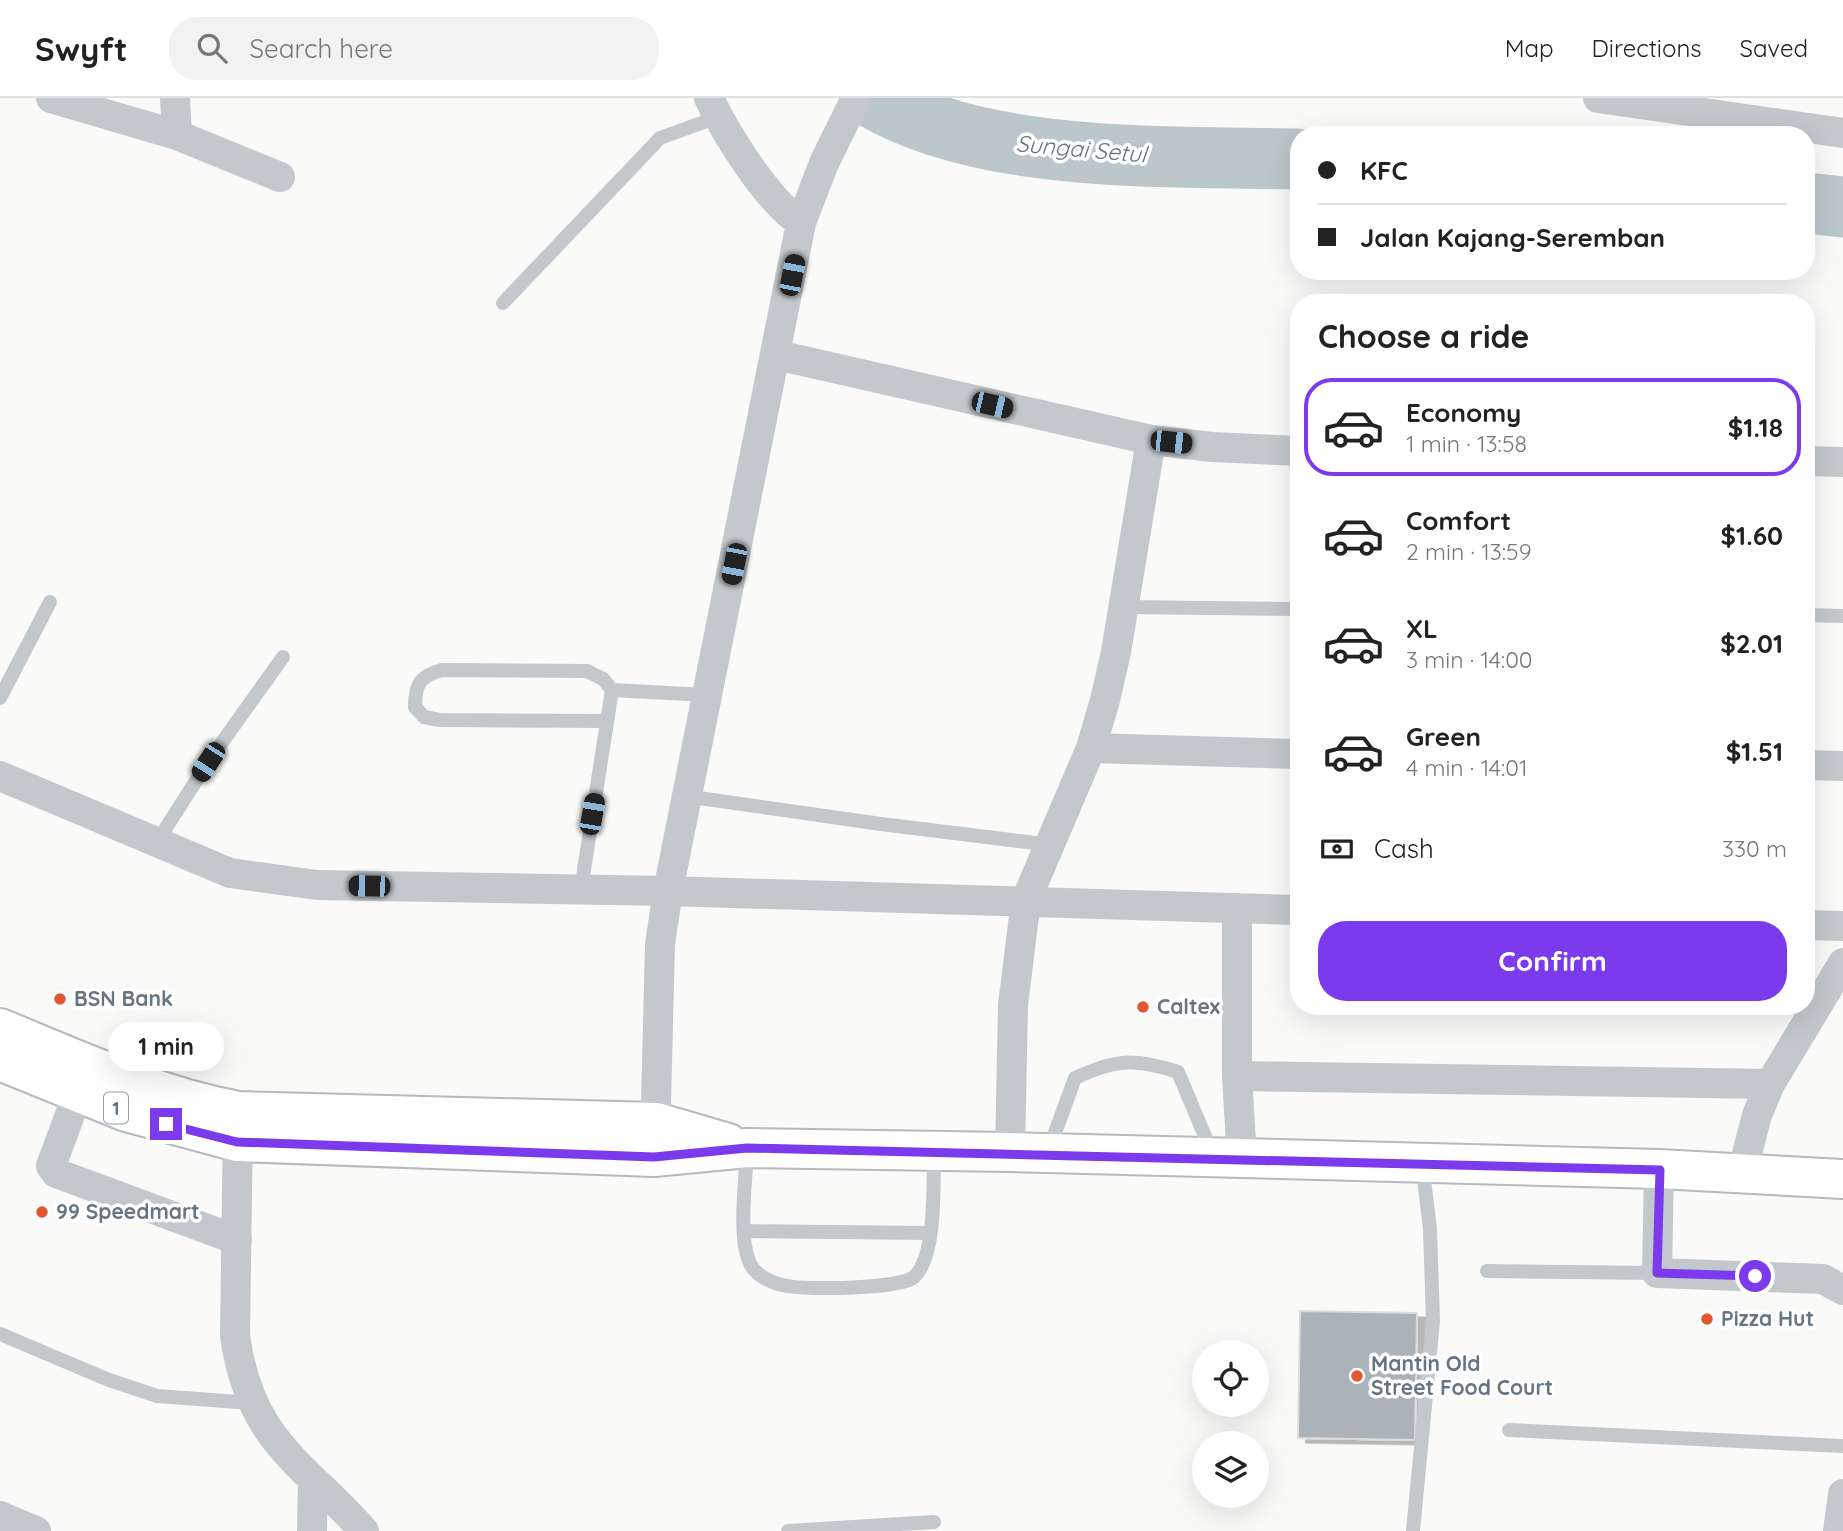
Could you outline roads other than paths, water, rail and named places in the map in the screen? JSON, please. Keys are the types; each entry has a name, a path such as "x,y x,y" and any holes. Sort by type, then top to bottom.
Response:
{"main road":[{"path":"0,1028 135,1083 191,1102 237,1126"},
{"name":"1","path":"0,1061 126,1112 237,1126 655,1139 747,1148 1422,1163 1742,1173 1843,1179"}],"street":[{"path":"51,98 177,135 280,177"},
{"path":"175,98 177,135"},
{"path":"655,1139 660,944 685,796 777,355 801,223 824,163 856,98"},
{"path":"1598,98 1794,126"},
{"path":"720,118 786,213 801,223"},
{"path":"1815,129 1843,133"},
{"path":"777,355 1152,440 1212,447 1290,451"},
{"path":"1010,1152 1013,1005 1026,900 1091,748 1116,652 1152,440"},
{"path":"1815,461 1843,462"},
{"path":"1091,748 1290,754"},
{"path":"1815,765 1843,766"},
{"path":"0,776 230,873 317,885 1026,900 1290,910"},
{"path":"1228,1158 1237,1076 1237,908"},
{"path":"1815,925 1843,926"},
{"path":"1815,1009 1843,963"},
{"path":"1742,1173 1757,1115 1770,1084 1812,1015"},
{"path":"1237,1076 1770,1084"},
{"path":"78,1093 51,1166 56,1173 237,1240"},
{"path":"237,1126 235,1336 240,1371 252,1403 276,1443 365,1531"},
{"path":"1660,1170 1657,1273 1823,1279 1843,1290"},
{"path":"312,1531 313,1481"},
{"path":"1838,1531 1843,1494"},
{"path":"0,1516 36,1531"}],"lane":[{"path":"503,303 660,138 720,118"},
{"path":"0,698 50,602"},
{"path":"1123,607 1290,609"},
{"path":"1815,615 1843,616"},
{"path":"157,842 208,762 284,657"},
{"path":"581,889 607,721 611,690 603,679 587,671 442,670 424,675 415,687 415,707 424,717 440,720 607,721"},
{"path":"611,690 708,695"},
{"path":"685,796 1051,845"},
{"path":"1048,1153 1075,1077 1109,1062 1156,1065 1178,1072 1228,1158"},
{"path":"747,1148 745,1231 749,1263 764,1279 789,1287 894,1286 913,1278 923,1264 930,1233 934,1152"},
{"path":"1413,1531 1433,1321 1430,1229 1422,1163"},
{"path":"745,1231 930,1233"},
{"path":"1487,1271 1657,1273"},
{"path":"0,1334 109,1380 157,1396 252,1403"},
{"path":"1509,1430 1843,1446"},
{"path":"788,1531 934,1522"}],"waterway":[{"name":"Sungai Setul","path":"873,98 919,119 969,135 1023,146 1136,156 1290,159"},
{"name":"Sungai Setul","path":"1815,204 1843,207"}],"place":[{"name":"BSN Bank","path":"60,999"},
{"name":"Caltex","path":"1143,1007"},
{"name":"99 Speedmart","path":"42,1212"},
{"name":"Pizza Hut","path":"1707,1319"},
{"name":"Mantin Old Street Food Court","path":"1357,1376"}]}
